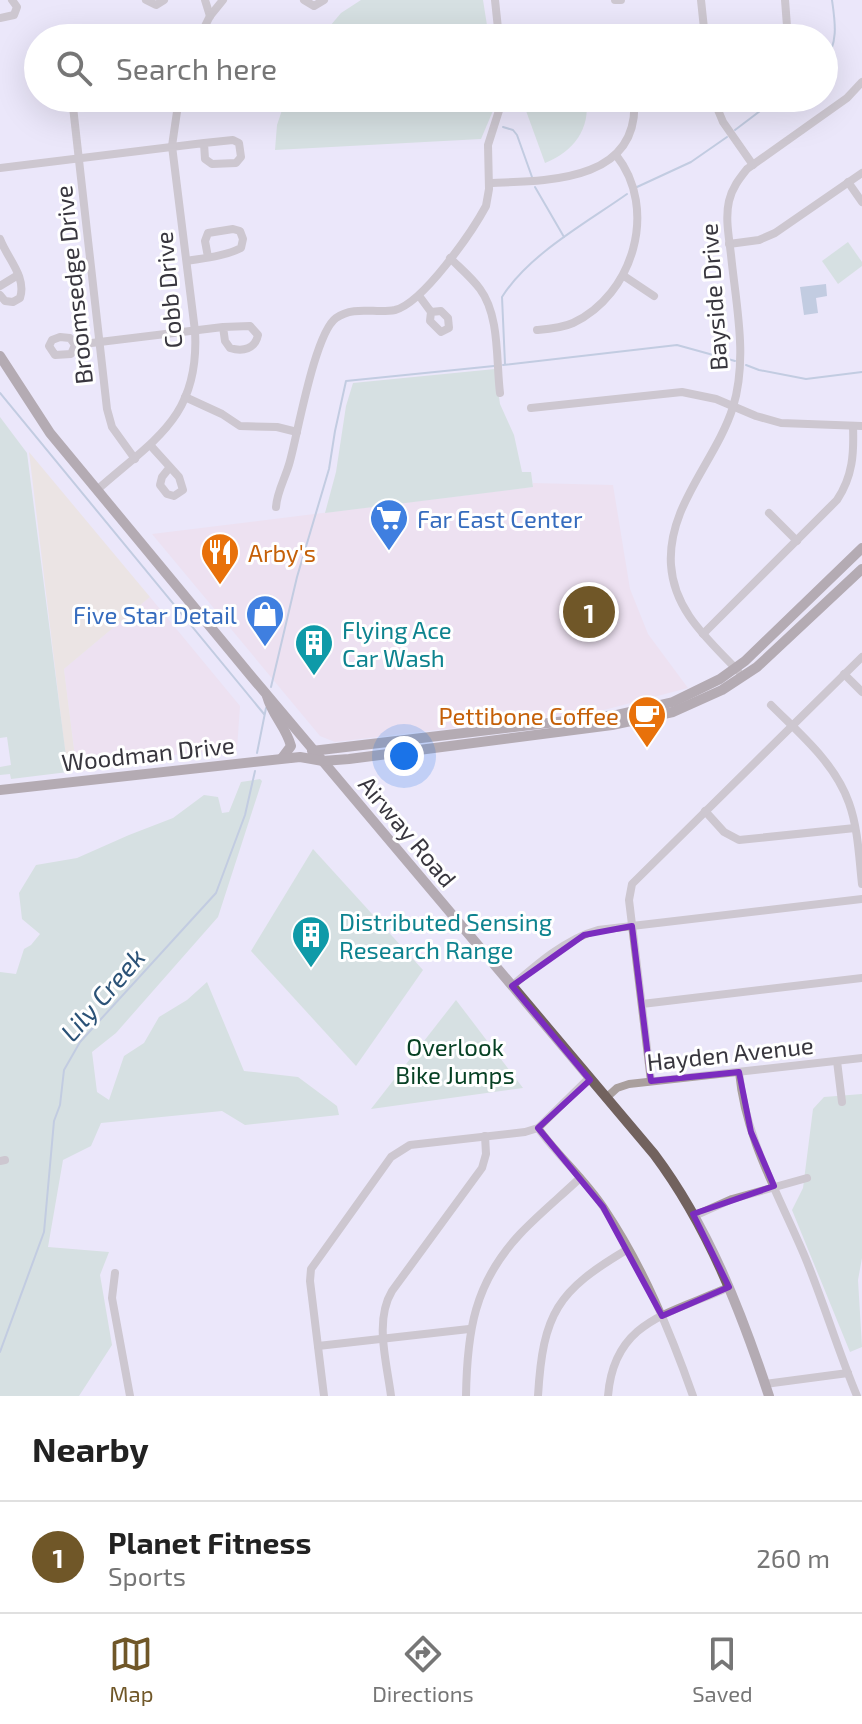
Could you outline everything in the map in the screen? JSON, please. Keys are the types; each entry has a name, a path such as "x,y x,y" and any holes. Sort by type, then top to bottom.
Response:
{"main road":[{"name":"Airway Road","path":"0,356 34,412 97,490 666,1169 694,1216 729,1287 769,1396"},
{"path":"319,756 394,742 644,710 673,702 735,668 862,548"},
{"path":"319,756 349,759 636,721 688,707 744,677 773,654 862,569"},
{"path":"266,694 271,711 284,727 290,743 290,750 281,759"},
{"name":"Woodman Drive","path":"0,790 319,756"},
{"path":"349,759 342,769 350,794"}],"street":[{"path":"0,18 14,15 17,7 12,0"},
{"path":"146,0 152,5 164,0"},
{"path":"205,0 210,16"},
{"path":"207,24 223,0"},
{"path":"304,0 314,6 324,0"},
{"path":"495,0 498,24"},
{"path":"615,0 621,0"},
{"path":"701,0 704,24"},
{"path":"785,0 787,24"},
{"name":"Bayside Drive","path":"838,104 862,82"},
{"name":"Broomsedge Drive","path":"74,112 107,409 112,427 135,459"},
{"name":"Cobb Drive","path":"97,490 151,446 174,418 185,397 194,364 195,331 172,146 177,112"},
{"path":"276,507 308,382 326,328 348,313 397,309 420,297 482,214 489,198 488,145 499,112"},
{"path":"489,183 564,178 598,166 616,155 633,124 633,112"},
{"path":"719,112 753,165"},
{"name":"Bayside Drive","path":"744,677 684,610 675,590 671,567 672,541 686,501 733,406 741,352 729,244 727,211 731,194 753,165 827,112"},
{"path":"0,168 172,146 233,140 239,143 241,157 236,163 212,164 205,159 204,143"},
{"path":"537,330 564,326 585,316 606,299 624,276 636,240 637,215 629,179 616,155"},
{"path":"729,244 759,240 775,233 862,173"},
{"path":"848,182 862,202"},
{"path":"187,261 208,257 241,248 243,239 240,231 233,229 208,233 205,241 208,257"},
{"path":"0,239 22,289 20,298 9,302 0,295"},
{"path":"450,258 487,301 500,393"},
{"path":"0,286 18,275"},
{"path":"624,276 654,296"},
{"path":"420,297 431,312"},
{"path":"75,345 223,327"},
{"path":"531,408 670,392 704,395 781,423 858,426 852,464 843,491 827,513 703,634"},
{"path":"185,397 240,426 277,427 297,432"},
{"path":"151,446 170,467"},
{"path":"769,513 797,541"},
{"path":"651,1081 632,926 629,894 632,884 862,657"},
{"path":"844,674 862,692"},
{"path":"771,705 831,768 849,804 862,884"},
{"path":"705,811 724,832 739,840 855,828"},
{"path":"512,986 549,957 598,930 862,899"},
{"path":"642,1004 862,978"},
{"name":"Hayden Avenue","path":"606,1098 622,1085 862,1058"},
{"path":"837,1061 842,1102"},
{"path":"739,1072 742,1100 751,1132 811,1271 857,1396"},
{"path":"324,1396 310,1281 313,1263 391,1157 410,1145 538,1128 589,1078"},
{"path":"538,1128 603,1207 628,1249 662,1316 693,1396"},
{"path":"391,1396 383,1313 388,1298 478,1174 486,1154 485,1136"},
{"path":"466,1396 469,1329 486,1283 505,1251 580,1178"},
{"path":"694,1216 717,1204 807,1178"},
{"path":"538,1396 543,1343 554,1313 577,1283 628,1249"},
{"path":"115,1273 112,1298 130,1396"},
{"path":"608,1396 614,1365 621,1348 632,1334 662,1316 729,1287"},
{"path":"318,1346 469,1329"},
{"path":"765,1384 848,1373"}],"highlighted area":[{"path":"632,926 651,1081 739,1072 751,1132 774,1186 693,1214 729,1287 662,1316 603,1207 538,1128 590,1080 512,986 584,935"}],"shaded area":[{"path":"29,452 150,597 64,669 75,757 66,759"},
{"path":"533,483 613,485 630,589 648,634 688,688 604,710 335,742 320,736 152,534 533,487"},
{"path":"150,597 240,706 237,749 154,757 138,765 77,772 64,669"}],"green space":[{"path":"361,0 483,0 487,24 332,24 341,13"},
{"path":"281,112 492,112 481,139 275,150"},
{"path":"526,112 587,112 583,129 572,146 545,163"},
{"path":"848,242 862,266 838,284 822,261"},
{"path":"495,369 500,404 514,435 522,472 531,472 533,487 325,513 353,383"},
{"path":"0,417 27,453 68,772 11,779 10,774 0,775 0,767 11,765 7,737 0,738"},
{"path":"262,781 218,917 116,1033 92,1052 97,1092 109,1100 124,1056 144,1043 159,1017 187,1000 207,982 244,1071 298,1077 337,1106 339,1115 245,1125 222,1111 101,1123 91,1146 63,1160 48,1247 109,1252 100,1275 112,1345 79,1396 0,1396 0,972 16,974 24,949 40,934 22,919 19,893 36,865 77,858 173,818 204,795 218,797 222,813 229,812 241,782"},
{"path":"313,849 423,970 356,1066 251,951"},
{"name":"Overlook Bike Jumps","path":"456,1000 523,1088 371,1109"},
{"path":"862,1094 862,1258 858,1280 862,1347 850,1352 792,1210 803,1188 813,1109 824,1097"}],"water":[{"path":"826,284 827,296 816,298 818,313 804,315 800,287"}],"waterway":[{"path":"832,0 835,24"},
{"path":"735,130 759,112"},
{"path":"503,127 517,135 532,177"},
{"path":"637,187 691,162 727,137"},
{"path":"535,187 564,237"},
{"path":"505,364 502,297 513,281 543,253 627,194"},
{"path":"503,365 677,345 735,361"},
{"path":"746,365 806,379 862,372"},
{"name":"Lily Creek","path":"271,687 297,577 329,469 346,381 494,366"},
{"path":"0,393 264,714"},
{"name":"Lily Creek","path":"257,753 266,708"},
{"name":"Lily Creek","path":"0,1352 44,1232 54,1121 60,1105 64,1070 80,1042 216,893 245,815 255,771"}],"place":[{"name":"Far East Center","path":"389,552"},
{"name":"Arby's","path":"220,586"},
{"name":"Planet Fitness","path":"589,612"},
{"name":"Five Star Detail","path":"265,648"},
{"name":"Flying Ace Car Wash","path":"314,677"},
{"name":"Pettibone Coffee","path":"647,749"},
{"name":"Distributed Sensing Research Range","path":"311,969"}]}
